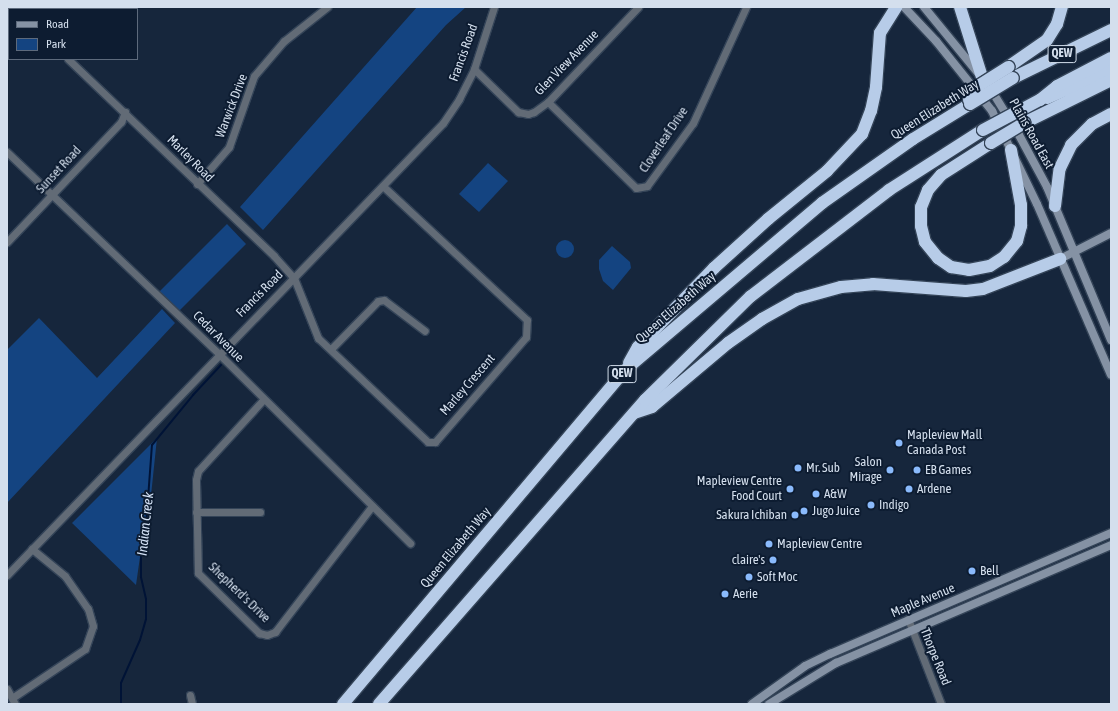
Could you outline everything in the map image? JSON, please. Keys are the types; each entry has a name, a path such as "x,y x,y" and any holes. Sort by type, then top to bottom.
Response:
{"highway":[{"path":"624,371 638,347 714,268 768,218 827,171 862,134 871,111 876,87 880,33 896,7"},
{"path":"960,7 982,77"},
{"path":"967,104 978,86 1047,40 1058,24 1062,7"},
{"name":"Queen Elizabeth Way","path":"343,704 624,371 822,203 967,104 1013,78 1111,30"},
{"name":"QEW","path":"379,704 633,414 675,368 751,296 890,190 983,130 1040,100 1057,86 1111,58"},
{"path":"1040,100 1063,92 1111,70"},
{"path":"1012,150 1022,215 1017,240 1004,258 990,266 968,270 951,267 938,258 926,242 920,226 921,207 928,190 941,175 1024,123 1111,80"},
{"path":"1055,206 1060,168 1071,145 1092,124 1111,114"},
{"path":"633,414 652,407 728,343 762,319 798,299 841,287 873,284 966,291 983,289 1060,259"}],"main road":[{"name":"Plains Road East","path":"904,7 936,41 992,111 1012,150 1111,375"},
{"name":"Plains Road East","path":"924,7 982,77 1019,135 1055,206 1111,340"},
{"path":"1060,259 1111,233"},
{"name":"Maple Avenue","path":"752,704 805,666 1111,533"},
{"name":"Maple Avenue","path":"769,704 836,662 912,632 1111,545"}],"street":[{"name":"Warwick Drive","path":"197,184 229,147 254,76 284,41 327,7"},
{"name":"Francis Road","path":"7,575 443,123 459,99 474,69 494,7"},
{"name":"Glen View Avenue","path":"474,69 521,113 534,112 548,102 638,7"},
{"name":"Cloverleaf Drive","path":"548,102 636,188 647,186 692,123 746,7"},
{"name":"Marley Road","path":"69,60 125,112 294,278"},
{"name":"Sunset Road","path":"7,242 121,122 125,112"},
{"name":"Cedar Avenue","path":"7,152 219,354 263,400 410,543"},
{"name":"Marley Crescent","path":"294,278 318,338 428,442 435,442 526,337 527,320 383,186"},
{"path":"331,349 378,301 384,300 425,331"},
{"name":"Shepherd's Drive","path":"263,400 200,465 196,480 198,573 260,633 267,635 275,632 372,506"},
{"path":"196,512 260,512"},
{"path":"7,689 14,701 85,649 93,626 88,609 65,576 32,549"},
{"name":"Thorpe Road","path":"908,620 941,704"},
{"path":"190,695 192,704"}],"green space":[{"path":"417,7 466,7 446,25 263,230 240,207"},
{"path":"488,163 508,181 479,212 459,194"},
{"path":"227,224 246,244 179,311 159,292"},
{"path":"565,240 571,243 574,249 571,255 565,258 559,255 556,249 559,243"},
{"path":"612,246 630,262 631,268 613,290 603,281 599,269 599,260"},
{"path":"162,309 175,323 7,503 7,350 39,318 97,378"},
{"path":"157,438 147,534 140,557 136,585 72,523"}],"waterway":[{"name":"Indian Creek","path":"121,704 121,683 140,640 146,619 146,599 141,577 141,547 146,526 152,445 193,395 221,365"}],"place":[{"name":"Mapleview Mall Canada Post","path":"899,443"},
{"name":"Mr. Sub","path":"798,468"},
{"name":"Salon Mirage","path":"890,470"},
{"name":"EB Games","path":"917,470"},
{"name":"Mapleview Centre Food Court","path":"790,489"},
{"name":"Ardene","path":"909,489"},
{"name":"A&W","path":"816,494"},
{"name":"Indigo","path":"871,505"},
{"name":"Jugo Juice","path":"804,511"},
{"name":"Sakura Ichiban","path":"795,515"},
{"name":"Mapleview Centre","path":"769,544"},
{"name":"claire's","path":"773,560"},
{"name":"Bell","path":"972,571"},
{"name":"Soft Moc","path":"749,577"},
{"name":"Aerie","path":"725,594"}]}
